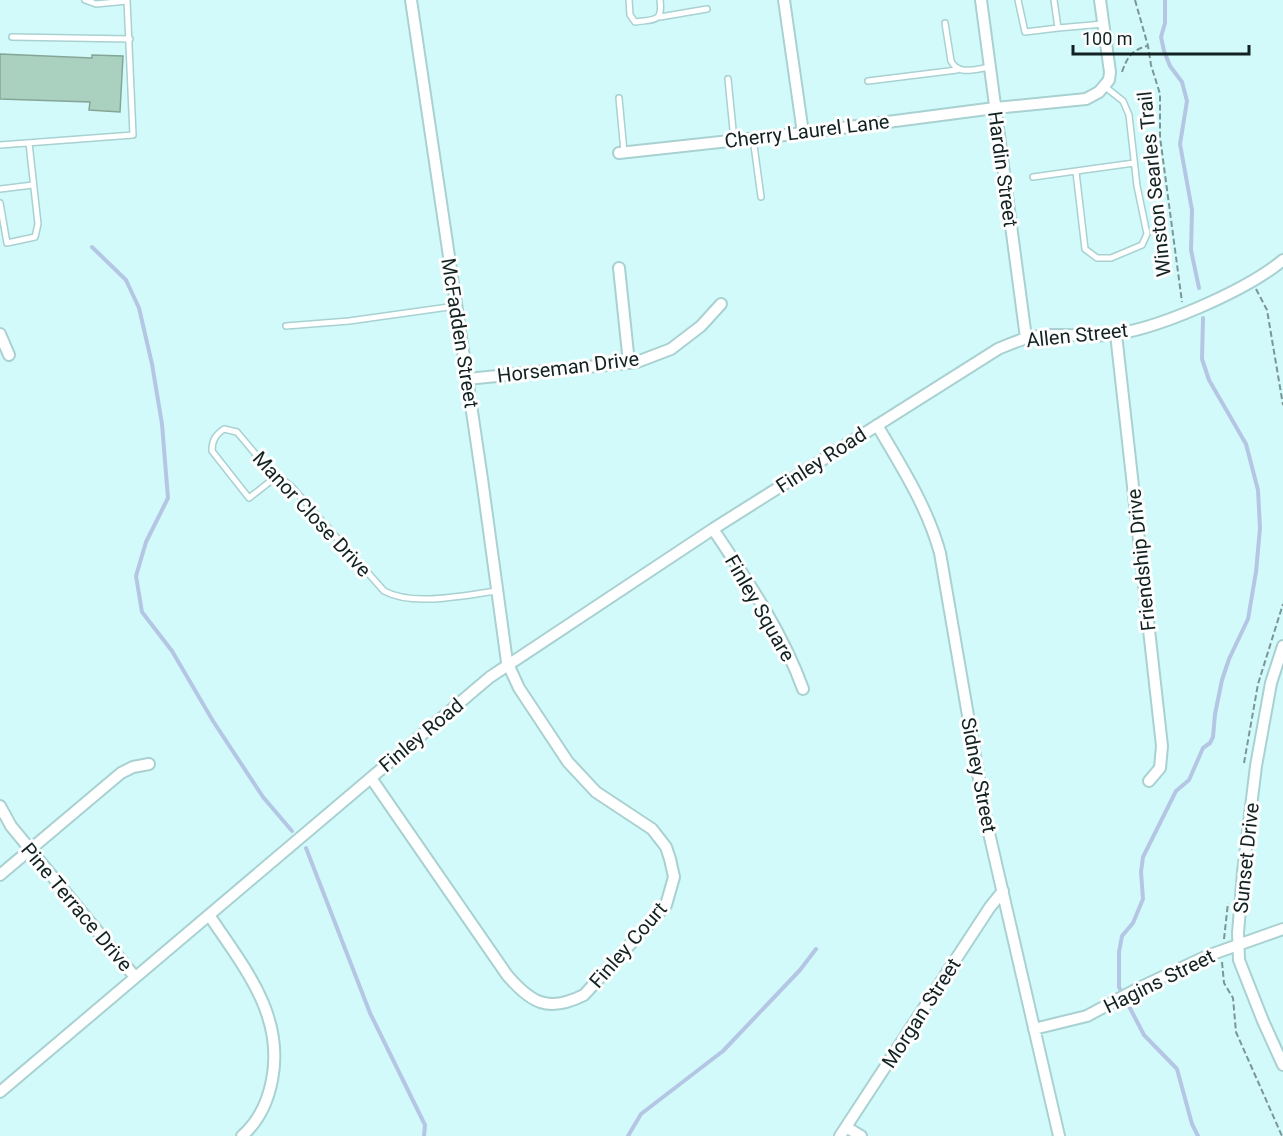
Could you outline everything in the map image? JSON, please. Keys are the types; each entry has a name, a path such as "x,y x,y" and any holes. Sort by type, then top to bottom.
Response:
{"street":[{"name":"McFadden Street","path":"411,0 508,665"},
{"path":"784,0 803,133"},
{"name":"Hardin Street","path":"981,0 1026,338"},
{"path":"1100,0 1110,72 1104,86"},
{"name":"Cherry Laurel Lane","path":"622,152 1086,99 1096,94 1104,86"},
{"name":"Allen Street","path":"877,424 998,349 1026,338 1048,335 1116,334 1138,329 1192,309 1251,282 1283,260"},
{"path":"619,268 629,363"},
{"name":"Horseman Drive","path":"467,379 629,363 671,349 701,326 721,304"},
{"path":"0,334 9,355"},
{"name":"Friendship Drive","path":"1116,334 1162,746 1160,768 1149,781"},
{"name":"Finley Road","path":"0,1092 451,709 508,665 877,424"},
{"name":"Sidney Street","path":"877,424 913,486 935,534 940,553 967,719 1003,891 1059,1136"},
{"name":"Finley Square","path":"713,529 784,643 803,689"},
{"name":"Sunset Drive","path":"1283,646 1271,683 1256,766 1239,933 1239,960 1283,1064"},
{"name":"Finley Court","path":"370,778 507,975 524,995 544,1003 555,1003 572,1001 584,995 666,905 674,877 670,859 666,846 652,829 596,792 568,762 519,688 508,665"},
{"path":"0,875 121,772 149,764"},
{"name":"Pine Terrace Drive","path":"0,806 11,826 135,977"},
{"name":"Morgan Street","path":"843,1131 990,907 1003,891"},
{"path":"209,915 264,1002 273,1028 275,1063 270,1091 261,1110 242,1136"},
{"name":"Hagins Street","path":"1034,1029 1087,1016 1170,973 1240,943 1283,929"},
{"path":"843,1131 861,1136"}],"lane":[{"path":"0,145 133,135 127,1 96,4 85,0"},
{"path":"629,0 630,15 635,22 706,9"},
{"path":"660,0 660,16"},
{"path":"1018,0 1025,32 1104,24"},
{"path":"1054,0 1058,28"},
{"path":"945,23 951,62 957,70"},
{"path":"12,38 130,39"},
{"path":"868,81 990,67"},
{"path":"728,80 734,140"},
{"path":"1076,172 1085,249 1097,258 1111,258 1142,246 1147,234 1134,163 1129,115 1123,101 1104,86"},
{"path":"619,98 622,152"},
{"path":"753,138 761,198"},
{"path":"0,203 7,243 35,237 38,224 30,142"},
{"path":"1033,177 1134,163"},
{"path":"0,189 33,185"},
{"path":"286,326 349,321 456,306"},
{"name":"Manor Close Drive","path":"277,476 249,498 212,451 212,444 224,429 237,432 268,469 291,486 384,591 394,596 412,599 497,591"}],"path":[{"name":"Winston Searles Trail","path":"1135,0 1160,94 1160,137 1181,302 1191,298"},
{"path":"1114,94 1130,54 1148,46"},
{"path":"1251,282 1267,310 1283,405"}],"building":[{"path":"0,54 92,58 92,55 123,56 120,112 89,110 90,102 0,99"}],"waterway":[{"path":"1165,0 1165,23 1161,37 1164,51 1170,66 1182,82 1187,101 1180,144 1192,210 1191,250 1199,288"},
{"path":"92,247 126,280 139,308 152,364 162,424 168,498 146,542 136,576 142,612 172,651 213,721 263,797 292,831"},
{"path":"1198,1136 1192,1124 1177,1069 1144,1035 1119,987 1119,952 1122,936 1133,923 1143,899 1141,872 1143,857 1176,791 1189,780 1203,748 1210,743 1213,737 1222,680 1248,619 1256,572 1260,528 1258,490 1246,444 1209,380 1202,359 1203,318"},
{"path":"306,848 370,1013 425,1125 424,1136"},
{"path":"628,1136 641,1114 723,1051 800,970 816,949"}]}
